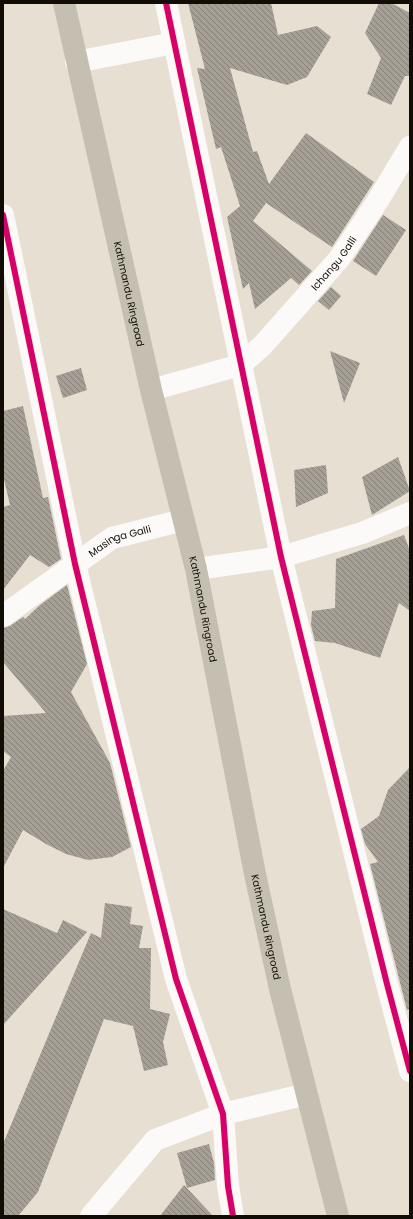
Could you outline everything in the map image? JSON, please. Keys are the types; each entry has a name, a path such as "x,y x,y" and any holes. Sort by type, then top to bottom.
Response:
{"highway":[{"name":"Kathmandu Ringroad","path":"64,3 76,62 151,390 196,569 216,678 280,989 338,1216"}],"street":[{"path":"166,3 281,557 410,1071"},
{"path":"76,62 174,43"},
{"name":"Ichangu Galli","path":"240,365 262,346 339,259 377,202 410,147"},
{"path":"3,215 75,564 176,979 223,1114 228,1186 233,1216"},
{"path":"151,390 240,365"},
{"path":"196,569 281,557 362,533 410,513"},
{"name":"Masinga Galli","path":"3,616 112,538 183,520"},
{"path":"92,1216 155,1140 223,1114 307,1094"}],"building":[{"path":"188,3 271,3 278,35 317,26 331,37 307,77 287,85 230,68 253,152 257,151 269,184 306,133 374,182 332,247 266,203 253,221 312,271 299,285 291,278 255,309 249,283 243,289 227,217 240,206 221,147 216,149 197,68 205,69"},
{"path":"379,3 391,3 410,13 410,76 405,76 391,105 367,94 381,58 365,33"},
{"path":"383,215 406,230 376,276 353,261"},
{"path":"331,287 341,296 329,310 318,301"},
{"path":"330,351 360,363 344,403"},
{"path":"81,368 87,390 63,398 56,376"},
{"path":"23,406 43,498 48,497 61,559 49,567 30,555 3,590 3,507 10,505 3,475 3,411"},
{"path":"398,457 410,491 372,515 362,477"},
{"path":"326,465 328,493 296,507 294,470"},
{"path":"404,535 410,551 410,611 399,603 380,658 335,643 315,641 311,625 312,611 335,608 336,559"},
{"path":"67,585 87,664 71,692 110,763 131,847 112,857 88,860 66,854 23,830 3,868 3,771 11,757 3,751 3,716 46,713 3,662 3,628 10,626 23,617 25,619 40,605"},
{"path":"410,767 410,1009 407,1010 370,864 378,862 365,844 361,829 379,816 388,790"},
{"path":"105,903 132,907 130,924 143,926 139,948 151,948 150,1009 170,1014 163,1042 168,1065 144,1071 133,1026 104,1019 38,1192 18,1216 3,1216 3,1144 91,933 101,938"},
{"path":"3,909 57,933 63,920 87,932 3,1025"},
{"path":"209,1144 214,1163 215,1180 187,1188 177,1153"},
{"path":"184,1185 213,1216 160,1216"}],"cycle path":[{"path":"166,3 281,557 410,1071"},
{"path":"3,215 75,564 176,979 223,1114 228,1186 233,1216"}]}
